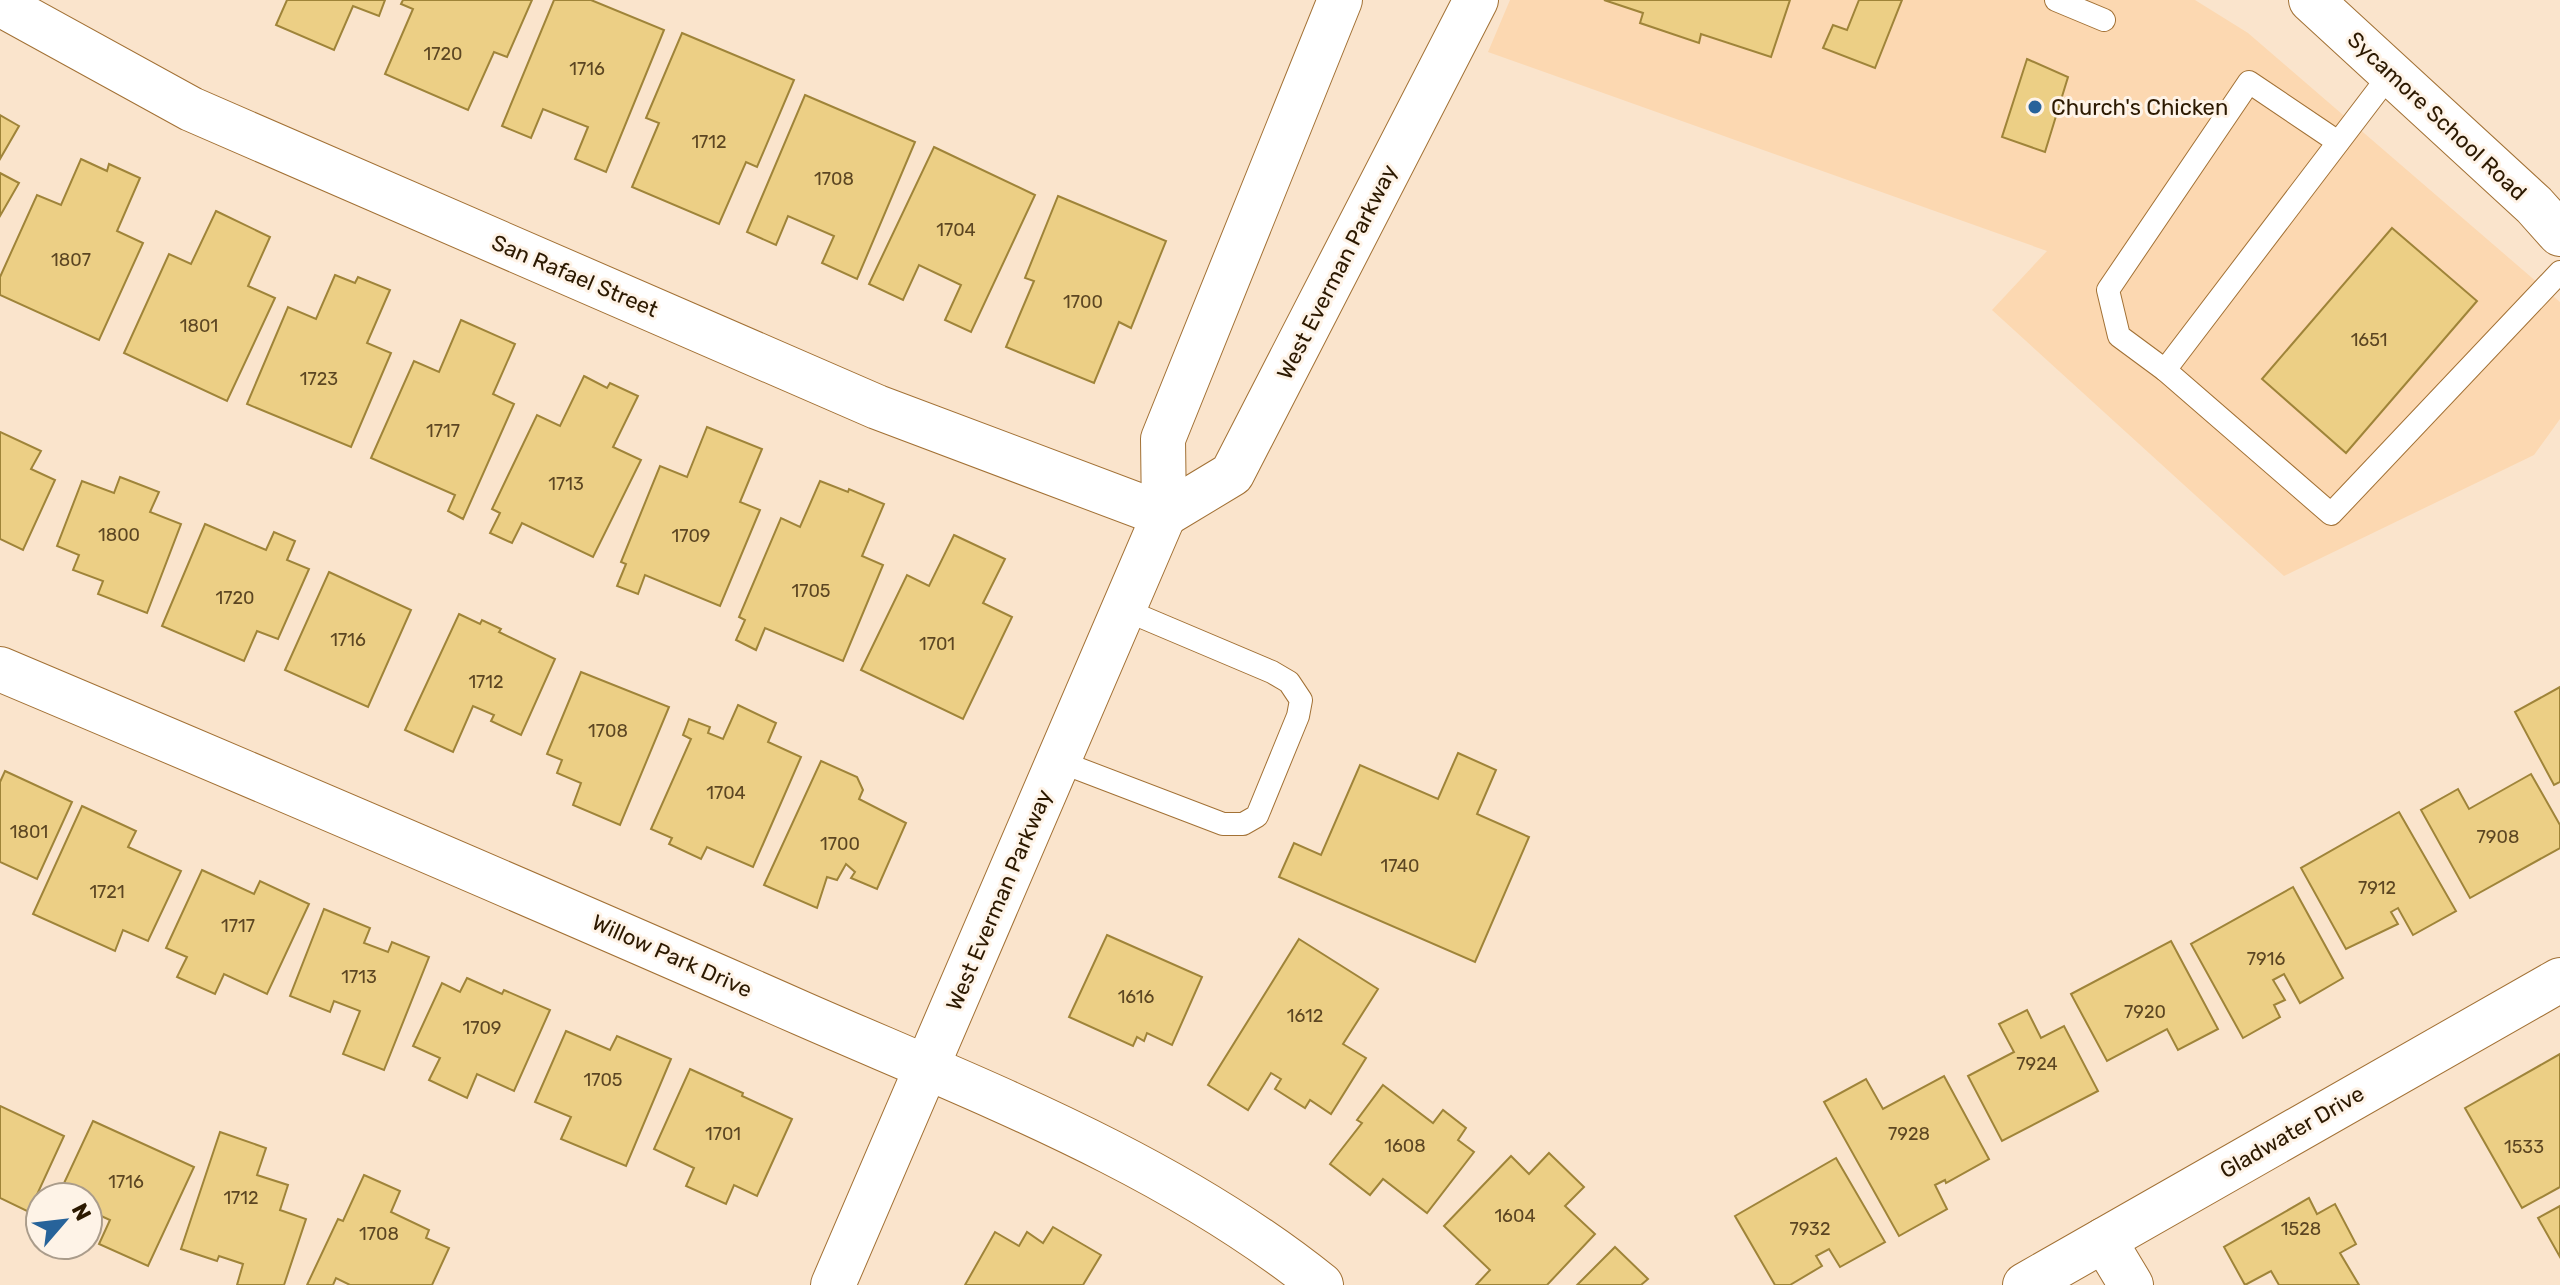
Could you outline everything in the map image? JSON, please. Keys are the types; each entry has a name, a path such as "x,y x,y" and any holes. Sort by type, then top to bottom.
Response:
{"street":[{"name":"West Everman Parkway","path":"833,1285 1164,515 1163,439 1340,0"},
{"name":"West Everman Parkway","path":"1164,515 1232,474 1476,0"},
{"name":"Sycamore School Road","path":"2311,0 2534,205 2560,234"},
{"name":"San Rafael Street","path":"0,4 191,109 877,407 1164,515"},
{"name":"Willow Park Drive","path":"0,669 482,872 1093,1143 1217,1209 1321,1285"},
{"name":"Gladwater Drive","path":"2025,1285 2560,980"},
{"path":"2104,1240 2131,1285"}],"lane":[{"path":"2056,0 2104,20"},
{"path":"2165,370 2391,73"},
{"path":"2338,142 2249,82 2108,290 2119,336 2165,370 2331,514 2560,272"},
{"path":"1058,761 1223,824 1243,824 1257,816 1298,716 1301,700 1289,682 1272,672 1123,609"}],"shaded area":[{"path":"1510,0 2195,0 2248,33 2560,302 2560,419 2534,455 2284,576 1992,310 2047,251 1488,52"}],"building":[{"path":"287,0 385,0 379,16 353,6 334,50 276,25"},
{"path":"403,0 532,0 507,57 494,52 468,110 385,74 413,9 401,4"},
{"path":"554,0 591,0 664,30 606,172 575,159 588,127 543,109 531,138 502,126"},
{"path":"1604,0 1790,0 1771,57 1701,34 1699,43 1640,23 1643,13"},
{"path":"1859,0 1902,0 1875,68 1823,48 1833,25 1847,30"},
{"path":"682,33 794,80 757,167 746,162 719,224 632,187 659,123 646,118"},
{"name":"Church's Chicken","path":"2027,59 2068,77 2045,152 2002,137"},
{"path":"805,95 915,142 857,279 822,263 834,236 788,216 776,245 747,232"},
{"path":"0,115 19,126 0,159"},
{"path":"934,147 1035,195 971,332 945,320 961,285 919,265 903,300 869,284"},
{"path":"81,159 107,171 109,164 140,178 117,231 143,243 99,340 0,295 0,277 37,195 61,205"},
{"path":"0,173 19,183 0,216"},
{"path":"1058,196 1166,241 1131,328 1119,322 1094,383 1006,347 1034,281 1025,278"},
{"path":"216,211 270,237 248,286 275,298 227,401 124,353 169,254 191,264"},
{"path":"2392,228 2477,301 2346,453 2262,379"},
{"path":"335,275 355,283 358,277 390,290 367,343 391,353 351,447 247,404 288,307 316,319"},
{"path":"461,320 515,344 493,394 514,404 463,519 448,511 455,495 371,458 414,361 439,372"},
{"path":"584,376 607,388 610,383 638,396 613,447 641,460 593,557 522,523 512,543 490,533 500,513 492,509 537,415 560,426"},
{"path":"707,427 762,449 740,502 760,510 720,606 645,575 638,594 617,586 626,564 621,562 660,466 687,477"},
{"path":"0,432 41,451 31,469 55,480 23,550 0,539"},
{"path":"120,477 159,492 150,512 181,524 147,613 98,594 103,581 73,570 79,555 57,546 82,481 114,493"},
{"path":"820,481 884,504 862,556 883,565 843,661 765,628 756,650 736,640 745,620 739,617 781,518 800,527"},
{"path":"205,524 266,550 274,532 295,541 287,560 309,569 278,639 257,631 244,661 162,626"},
{"path":"954,535 1005,559 983,603 1012,617 963,719 861,670 907,575 929,586"},
{"path":"329,572 411,610 368,707 285,670"},
{"path":"459,614 480,624 482,620 501,629 499,632 555,659 521,735 491,721 494,715 473,706 453,752 405,730"},
{"path":"581,672 669,707 620,825 573,805 581,783 557,773 562,760 547,754"},
{"path":"2560,687 2560,782 2554,785 2515,712"},
{"path":"738,705 776,723 768,742 801,757 753,867 707,847 701,859 669,844 672,838 651,829 691,739 683,735 689,719 710,727 708,733 723,739"},
{"path":"1458,753 1496,770 1477,814 1529,837 1475,962 1279,877 1294,843 1321,855 1360,765 1438,799"},
{"path":"821,761 857,777 863,790 859,799 906,823 877,889 851,878 855,872 846,864 837,880 827,877 817,908 764,885"},
{"path":"5,771 72,802 37,879 0,862 0,782"},
{"path":"2531,774 2560,825 2560,848 2470,898 2421,810 2458,789 2469,809"},
{"path":"82,806 136,831 128,847 181,871 148,941 123,930 115,951 33,914"},
{"path":"2399,812 2456,911 2413,935 2398,908 2391,912 2398,924 2346,949 2301,868"},
{"path":"202,870 254,894 260,881 309,904 267,994 224,974 215,994 177,977 187,957 166,948"},
{"path":"2293,887 2343,978 2300,1003 2284,974 2273,980 2285,1000 2274,1005 2280,1017 2243,1038 2191,944"},
{"path":"324,909 370,928 364,943 388,952 392,942 429,957 384,1070 343,1054 360,1011 334,1001 330,1012 290,996"},
{"path":"1107,935 1202,977 1172,1045 1147,1033 1144,1041 1137,1037 1133,1046 1069,1017"},
{"path":"1299,939 1378,989 1343,1044 1366,1058 1331,1114 1310,1100 1305,1108 1275,1089 1281,1079 1271,1073 1248,1110 1208,1085"},
{"path":"2171,941 2218,1029 2178,1050 2167,1029 2107,1061 2071,994"},
{"path":"467,978 550,1010 514,1091 477,1074 467,1098 429,1080 440,1058 413,1046 442,983 460,992"},
{"path":"2027,1010 2041,1038 2064,1026 2098,1091 2002,1141 1968,1076 2014,1052 1999,1024"},
{"path":"566,1031 610,1050 617,1036 671,1059 626,1166 561,1139 571,1117 535,1102"},
{"path":"2560,1054 2560,1187 2522,1208 2465,1108"},
{"path":"690,1069 792,1119 757,1196 734,1185 726,1204 686,1186 694,1168 654,1149"},
{"path":"1944,1076 1989,1159 1946,1183 1945,1180 1935,1185 1947,1209 1899,1236 1824,1102 1866,1079 1883,1109"},
{"path":"1383,1085 1433,1123 1443,1110 1466,1128 1458,1140 1474,1152 1427,1213 1383,1179 1370,1195 1330,1164 1362,1123 1357,1120"},
{"path":"0,1106 64,1136 43,1181 24,1181 24,1210 0,1198"},
{"path":"93,1121 194,1167 148,1266 104,1246 104,1233 110,1220 104,1217 104,1181 65,1181"},
{"path":"220,1132 266,1148 257,1175 288,1185 280,1210 306,1219 284,1285 237,1285 243,1264 219,1256 217,1261 181,1249"},
{"path":"1549,1153 1584,1187 1565,1206 1595,1234 1547,1285 1476,1285 1490,1270 1444,1226 1511,1156 1529,1174"},
{"path":"1836,1158 1885,1242 1840,1267 1829,1249 1816,1256 1822,1266 1790,1285 1775,1285 1735,1216"},
{"path":"364,1175 400,1191 391,1212 429,1230 426,1238 449,1248 432,1285 350,1285 336,1278 333,1285 307,1285 338,1219 343,1221"},
{"path":"2309,1198 2317,1214 2335,1204 2356,1244 2340,1253 2359,1285 2279,1285 2271,1271 2245,1285 2224,1247"},
{"path":"2560,1206 2560,1257 2538,1218"},
{"path":"1053,1227 1101,1255 1083,1285 965,1285 995,1232 1019,1246 1027,1232 1043,1243"},
{"path":"1615,1247 1648,1279 1641,1285 1577,1285"}],"place":[{"name":"Church's Chicken","path":"2035,107"}]}
